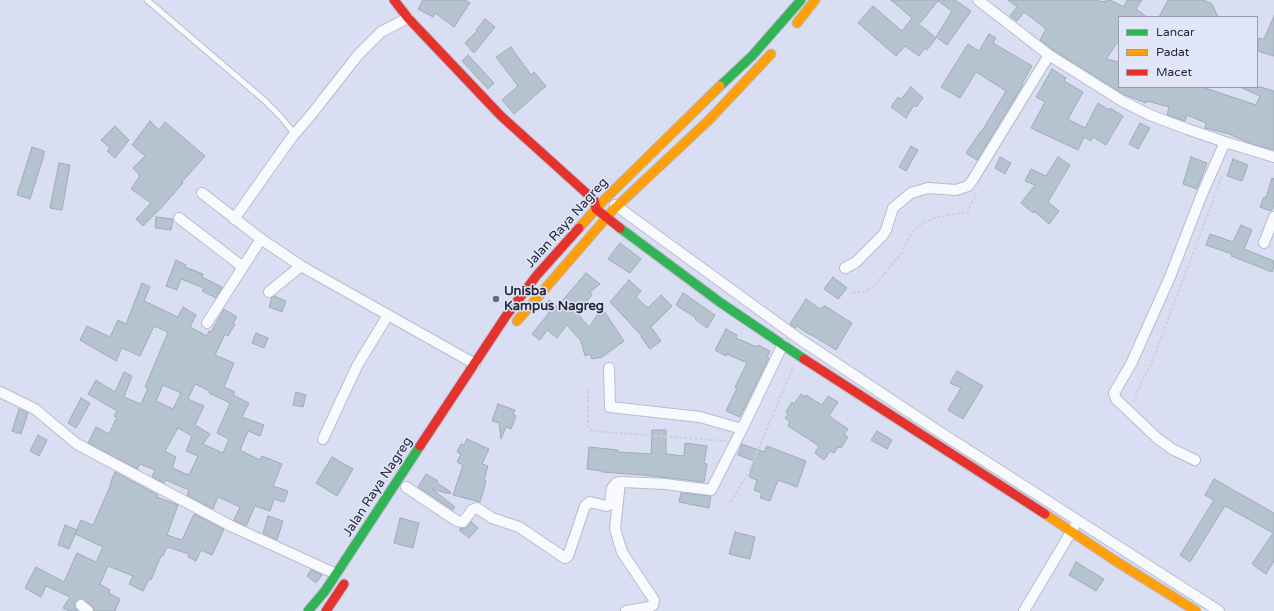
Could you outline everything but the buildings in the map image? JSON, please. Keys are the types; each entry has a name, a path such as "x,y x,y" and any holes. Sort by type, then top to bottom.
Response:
{"main road":[{"path":"394,0 408,18 501,116 598,203 606,218 721,303 798,355 1196,611"},
{"name":"Jalan Raya Nagreg","path":"308,611 325,591 506,316 537,275 598,203 752,56 801,0"},
{"path":"792,30 815,0"},
{"name":"Jalan Raya Nagreg","path":"511,330 520,317 606,218 710,119 778,46"},
{"path":"326,611 351,574"}],"street":[{"path":"978,0 1049,55 1122,101 1150,115 1225,142 1274,157"},
{"path":"234,219 295,134 358,55 381,32 408,18"},
{"path":"845,268 860,258 883,235 893,208 911,192 928,188 956,190 963,189 968,186 1049,55"},
{"path":"1195,460 1172,449 1157,438 1116,399 1114,393 1131,364 1170,276 1202,194 1225,142"},
{"path":"202,193 261,239 301,266 475,364"},
{"path":"598,203 618,206 774,322 922,421 1219,611"},
{"path":"1264,243 1274,217"},
{"path":"179,218 243,266"},
{"path":"207,324 261,239"},
{"path":"268,292 301,266"},
{"path":"323,439 357,366 388,314"},
{"path":"766,333 774,322"},
{"path":"406,487 457,521 463,522 472,510 477,508 492,518 518,528 565,558 568,556 585,506 590,502 606,506 609,505 612,488 616,483 665,484 711,490 783,344"},
{"path":"609,368 610,407 700,417 742,429"},
{"path":"0,392 35,409 76,444 231,526 336,574"},
{"path":"620,482 615,529 622,552 654,600 653,605 650,607 626,611"},
{"path":"1024,611 1078,521"}],"lane":[{"path":"147,0 264,100 295,134"}],"path":[{"path":"1135,405 1134,400 1137,392 1152,362 1218,187"},
{"path":"852,293 863,292 873,287 902,253 909,237 921,224 937,217 968,212 977,192"},
{"path":"731,502 750,471 798,355"},
{"path":"588,390 588,424 589,429 594,431 735,442"}],"traffic: fast":[{"path":"720,86 752,56 801,0"},
{"path":"620,228 721,303 804,359"},
{"path":"308,611 325,591 420,446"}],"traffic: slow":[{"path":"797,23 815,0"},
{"path":"517,321 613,210 710,119 771,54"},
{"path":"579,228 604,200 720,86"},
{"path":"1045,514 1114,560 1196,611"}],"traffic: jam":[{"path":"394,0 408,18 501,116 594,200 596,209 620,228"},
{"path":"420,446 506,316 537,275 579,228"},
{"path":"804,359 1045,514"},
{"path":"326,611 344,584"}],"place":[{"name":"Unisba Kampus Nagreg","path":"496,299"}]}
